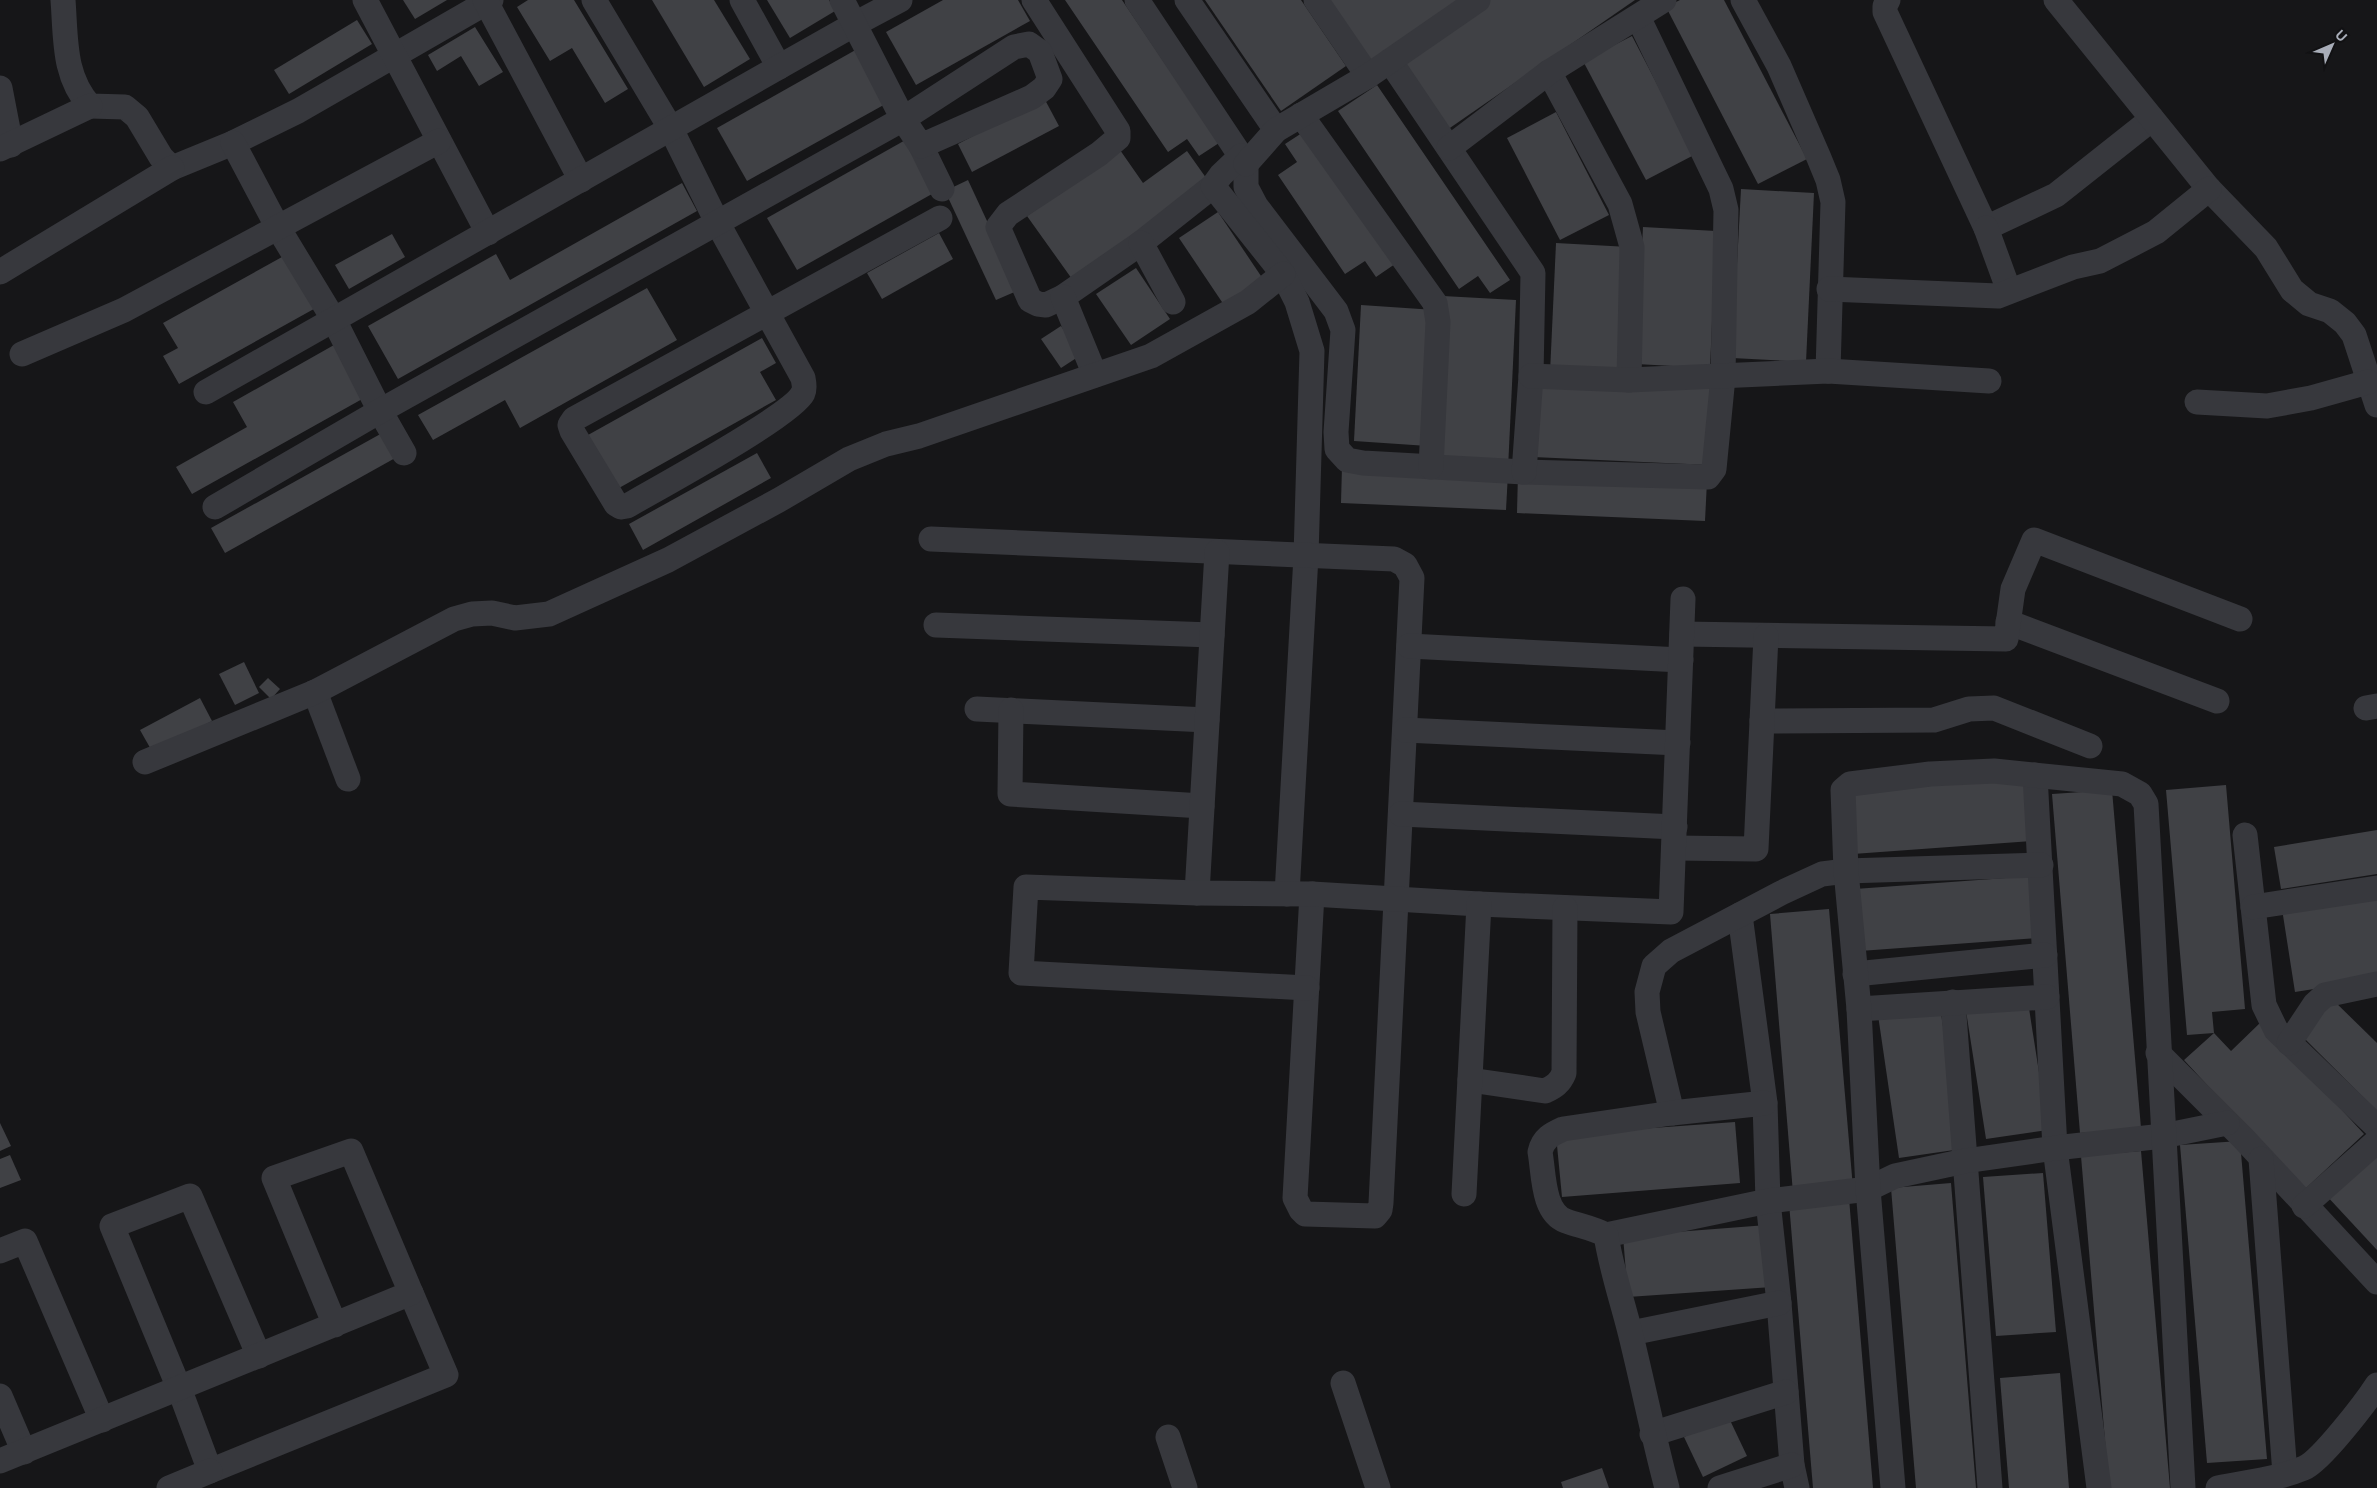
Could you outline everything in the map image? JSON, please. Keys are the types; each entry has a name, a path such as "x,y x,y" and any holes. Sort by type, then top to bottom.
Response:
{"street":[{"path":"63,0 70,72 78,93 90,106"},
{"path":"365,0 488,233"},
{"path":"594,0 671,129 717,222 765,312 803,378 803,394 772,420 627,506 620,507 616,504 572,431 570,425 574,419 765,312 940,218"},
{"path":"742,0 779,67"},
{"path":"842,0 903,119 921,146 942,189"},
{"path":"206,392 900,0"},
{"path":"1034,0 1118,131 1118,138 1099,154 1008,214 998,227 1030,300 1046,305 1063,297 1141,243 1213,186 1221,174 1244,160 1276,130 1368,76 1478,0"},
{"path":"1137,0 1244,160 1246,187 1256,206 1336,310 1344,330 1336,432 1337,448 1347,460 1363,463 1524,472 1708,477 1714,469 1723,377 1726,210 1721,188 1638,17"},
{"path":"1187,0 1276,130"},
{"path":"1316,0 1368,76"},
{"path":"1448,148 1549,72 1664,0"},
{"path":"1743,0 1779,66 1828,180 1833,202 1828,371"},
{"path":"1888,0 1884,6 1885,12 1986,228 2009,291"},
{"path":"2056,0 2210,189 2266,248 2292,290 2309,304 2330,311 2346,323 2354,335 2377,405"},
{"path":"0,272 172,168 233,143 298,111 488,1 581,180"},
{"path":"215,507 380,411 903,119 1014,47 1029,44 1040,52 1050,79 1044,88 1032,97 921,146"},
{"path":"1390,61 1533,273 1531,376 1524,472"},
{"path":"1549,72 1620,204 1632,247 1629,380"},
{"path":"0,88 5,148 90,106 125,107 137,117 161,157 172,168"},
{"path":"1301,115 1435,303 1438,322 1431,467"},
{"path":"1986,228 2056,196 2152,119"},
{"path":"22,354 124,310 277,226 439,141"},
{"path":"233,143 277,226 334,320 380,411 404,453"},
{"path":"1213,186 1283,274 1297,302 1312,351 1306,556 1287,894"},
{"path":"1829,289 1998,296 2073,267 2100,261 2156,232 2210,189"},
{"path":"1141,243 1173,302"},
{"path":"145,762 315,692 454,619 472,614 492,613 515,618 549,614 668,560 779,500 849,459 886,444 919,436 1151,356 1248,302 1283,274"},
{"path":"1063,297 1095,375"},
{"path":"1531,376 1629,380 1828,371 1989,380"},
{"path":"2197,402 2267,406 2310,398 2368,382"},
{"path":"931,539 1394,559 1405,565 1412,578 1409,646 1380,1210 1375,1216 1305,1214 1295,1198 1312,894"},
{"path":"1682,634 2006,639 2013,589 2034,540 2240,619"},
{"path":"1197,893 1217,552"},
{"path":"1307,988 1021,973 1026,887 1197,893 1312,894 1478,904 1672,912 1683,599"},
{"path":"2008,622 2217,701"},
{"path":"936,625 1212,635"},
{"path":"1401,814 1674,837 1756,849 1766,636"},
{"path":"1409,646 1681,660"},
{"path":"315,692 348,779"},
{"path":"977,708 1207,720"},
{"path":"1762,721 1934,720 1969,709 1994,708 2090,746"},
{"path":"1011,710 1010,794 1202,806"},
{"path":"1405,730 1678,743"},
{"path":"1893,1488 1868,1189 1859,1009 1846,870 1843,790 1850,784 1930,774 1994,771 2122,784 2140,794 2146,804 2183,1488"},
{"path":"2035,775 2055,1148 2099,1488"},
{"path":"2245,835 2264,1004 2276,1030 2377,1127"},
{"path":"1672,1113 1648,1012 1647,992 1654,966 1666,954 1822,874 1846,870 2041,865"},
{"path":"2253,907 2377,888"},
{"path":"1464,1194 1478,904"},
{"path":"1470,1080 1545,1091 1554,1087 1561,1080 1564,1073 1565,908"},
{"path":"1720,1488 1794,1476 1768,1201 1765,1103 1740,915"},
{"path":"1855,974 2045,955"},
{"path":"2289,1042 2315,1004 2324,995 2377,984"},
{"path":"1859,1009 2047,997"},
{"path":"1953,1002 1990,1488"},
{"path":"2158,1053 2227,1122 2377,1282"},
{"path":"1765,1103 1672,1113 1563,1129 1553,1134 1542,1144 1540,1152 1547,1198 1551,1207 1565,1220 1594,1228 1606,1235 1768,1201 1868,1189 1895,1176 1965,1161 2055,1148 2163,1136 2227,1122"},
{"path":"2304,1206 2377,1141"},
{"path":"169,1488 446,1375 352,1150 274,1178 335,1324"},
{"path":"2260,1159 2285,1474"},
{"path":"210,1471 179,1388 112,1226 190,1196 259,1356"},
{"path":"1606,1235 1609,1255 1630,1333 1652,1434 1667,1488"},
{"path":"0,1252 25,1241 102,1420"},
{"path":"0,1461 411,1293"},
{"path":"1630,1333 1779,1303"},
{"path":"1343,1384 1378,1488"},
{"path":"1652,1434 1786,1392"},
{"path":"0,1396 24,1452"},
{"path":"2218,1488 2285,1474 2306,1467 2373,1399"},
{"path":"1168,1437 1185,1488"}],"building":[{"path":"403,0 447,0 415,19"},
{"path":"528,0 574,0 628,89 605,103 572,48 550,61 517,7"},
{"path":"652,0 714,0 750,59 704,87"},
{"path":"767,0 829,0 835,11 790,38"},
{"path":"943,0 1018,0 1030,21 916,85 886,32"},
{"path":"1065,0 1122,0 1219,143 1199,156 1187,139 1168,152"},
{"path":"1205,0 1301,0 1346,66 1281,111"},
{"path":"1328,0 1466,0 1373,64"},
{"path":"1486,0 1635,0 1447,130 1399,61"},
{"path":"1680,0 1724,0 1807,159 1758,184 1666,7"},
{"path":"357,20 372,44 289,94 274,70"},
{"path":"475,27 503,72 479,86 461,56 437,71 428,55"},
{"path":"1632,36 1694,155 1646,180 1583,61"},
{"path":"859,48 889,102 747,181 717,128"},
{"path":"1377,85 1510,280 1490,293 1478,276 1459,289 1338,111"},
{"path":"1044,98 1059,126 972,172 958,144"},
{"path":"1556,112 1609,215 1560,240 1507,138"},
{"path":"1305,131 1395,264 1376,277 1365,261 1345,274 1278,175 1297,162 1285,144"},
{"path":"909,138 939,190 797,270 767,218"},
{"path":"1120,150 1143,183 1187,151 1209,182 1072,279 1027,216"},
{"path":"968,180 1019,290 996,300 945,191"},
{"path":"682,183 697,211 398,379 368,326 496,254 510,280"},
{"path":"1741,189 1814,193 1806,362 1732,358"},
{"path":"1218,212 1263,279 1224,305 1179,238"},
{"path":"1643,227 1716,231 1710,368 1636,364"},
{"path":"939,233 953,259 882,299 867,273"},
{"path":"392,234 405,257 349,289 335,265"},
{"path":"1556,243 1629,247 1623,377 1550,373"},
{"path":"291,252 321,305 179,384 163,356 178,348 163,323"},
{"path":"1136,268 1170,319 1131,345 1096,294"},
{"path":"647,288 677,340 520,428 505,400 433,440 418,415"},
{"path":"1443,296 1516,300 1508,469 1434,465"},
{"path":"1361,305 1435,310 1428,446 1354,441"},
{"path":"1061,326 1081,355 1061,368 1041,339"},
{"path":"762,338 776,363 760,372 776,400 619,488 588,435"},
{"path":"334,345 364,398 192,494 176,467 247,427 233,402"},
{"path":"1536,378 1711,386 1709,465 1533,457"},
{"path":"384,432 397,457 225,553 211,528"},
{"path":"757,453 771,478 643,550 629,524"},
{"path":"1342,466 1508,473 1506,510 1341,503"},
{"path":"1518,473 1707,481 1705,521 1517,513"},
{"path":"244,662 259,693 235,705 219,674"},
{"path":"268,678 280,689 271,699 259,687"},
{"path":"200,698 212,721 153,753 140,730"},
{"path":"2026,779 2032,841 1853,854 1848,792"},
{"path":"2226,785 2245,1009 2212,1012 2214,1033 2187,1035 2166,790"},
{"path":"2112,790 2141,1128 2080,1133 2052,794"},
{"path":"2377,830 2377,874 2281,889 2274,847"},
{"path":"2033,876 2038,938 1860,951 1855,889"},
{"path":"2377,895 2377,979 2295,992 2282,909"},
{"path":"1829,909 1853,1188 1793,1193 1770,914"},
{"path":"2329,996 2377,1043 2377,1111 2301,1035"},
{"path":"2028,1002 2048,1130 1986,1139 1966,1011"},
{"path":"1940,1006 1961,1149 1899,1158 1878,1015"},
{"path":"2261,1022 2364,1134 2304,1190 2184,1060 2214,1033 2231,1051"},
{"path":"1735,1122 1740,1183 1562,1197 1556,1135"},
{"path":"0,1123 11,1146 0,1151"},
{"path":"2240,1141 2267,1459 2207,1463 2180,1145"},
{"path":"2377,1146 2377,1250 2325,1194"},
{"path":"2141,1151 2170,1488 2109,1488 2081,1156"},
{"path":"10,1155 21,1180 0,1188 0,1159"},
{"path":"2043,1173 2056,1332 1996,1336 1983,1177"},
{"path":"1951,1183 1976,1488 1916,1488 1891,1188"},
{"path":"1849,1198 1873,1488 1813,1488 1789,1203"},
{"path":"1767,1225 1772,1287 1628,1297 1623,1236"},
{"path":"2060,1373 2069,1488 2009,1488 2000,1378"},
{"path":"1728,1416 1747,1456 1703,1477 1684,1437"},
{"path":"1602,1468 1609,1488 1563,1488 1561,1482"}]}
